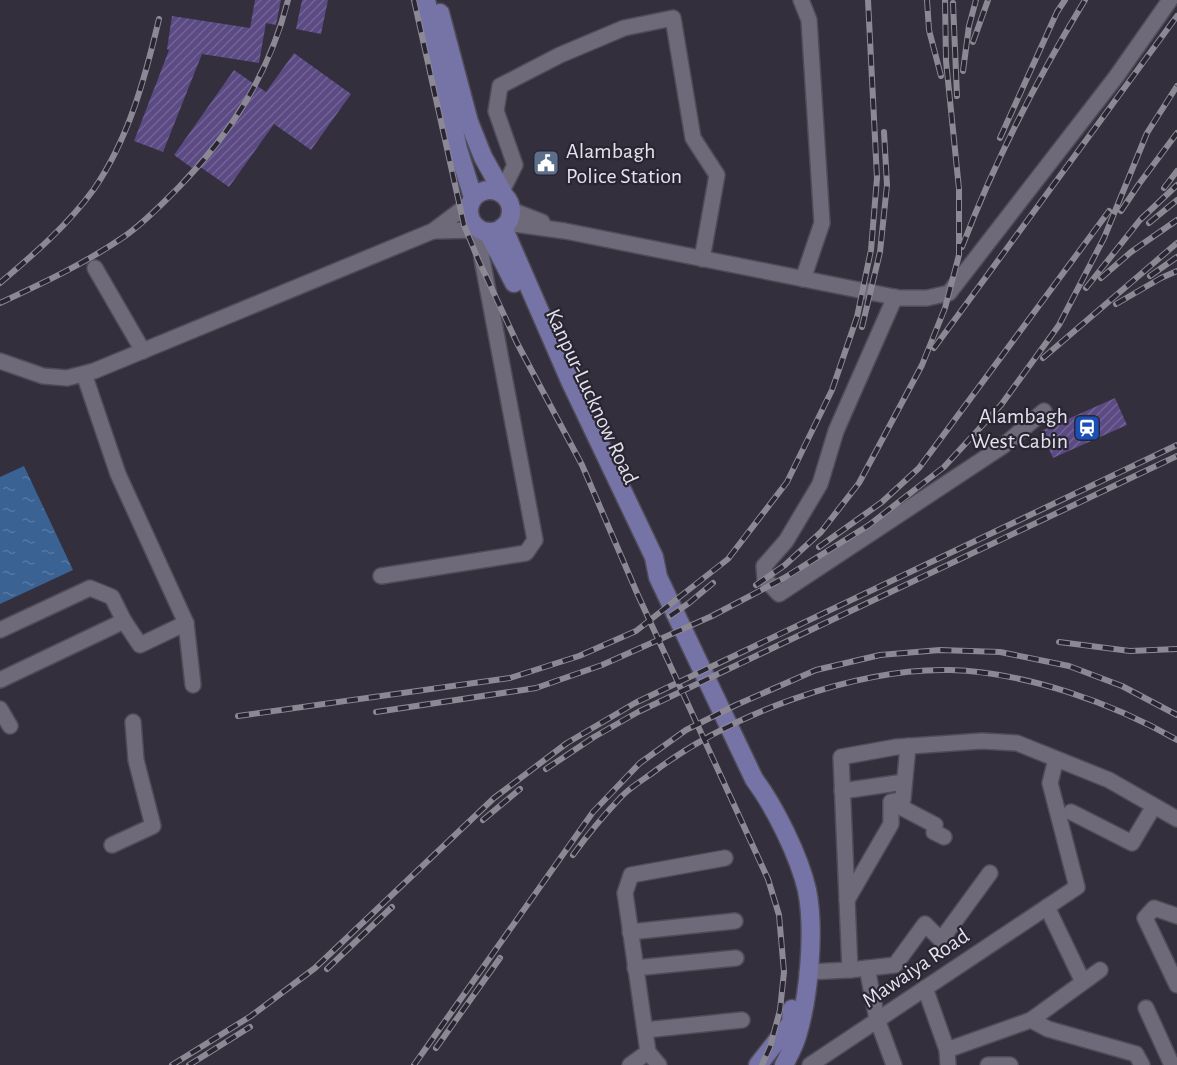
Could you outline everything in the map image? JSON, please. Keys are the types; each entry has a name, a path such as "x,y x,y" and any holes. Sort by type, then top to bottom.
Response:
{"main road":[{"name":"Kanpur-Lucknow Road","path":"426,0 471,201 469,216 471,222 498,224"},
{"name":"Kanpur-Lucknow Road","path":"437,0 469,122 483,157 508,200 498,224 499,251 643,560 658,577 754,779"},
{"path":"471,201 486,190 502,191"},
{"path":"754,779 767,796 797,860 807,890 810,920 805,1000 797,1035 784,1065"},
{"path":"754,779 756,798 795,888 799,920 797,972 791,1023 758,1065"}],"street":[{"path":"801,0 809,20 822,223 803,279"},
{"path":"433,231 498,224 565,231 895,297 927,298 949,293 1116,77 1170,0"},
{"path":"502,191 516,165 496,111 500,86 624,28 673,18 693,138 717,176 702,259"},
{"path":"0,361 43,376 67,378 84,374 433,231 471,201"},
{"path":"381,576 526,553 535,540 482,259 498,224"},
{"path":"95,267 142,351"},
{"path":"895,297 836,431 820,484 786,541 764,566 765,579 778,594 1003,446 1044,411"},
{"path":"84,374 118,474 186,623 194,685"},
{"path":"0,630 90,588 112,597 140,645 186,623"},
{"path":"0,680 124,621"},
{"path":"0,710 10,726"},
{"path":"111,844 153,826 136,760 133,722"},
{"path":"850,970 841,757 908,746 982,741 1017,743 1109,780 1177,819"},
{"path":"891,802 903,798 908,746"},
{"name":"Mawaiya Road","path":"810,1065 1077,887 1050,783 1056,759"},
{"path":"842,791 904,782"},
{"path":"891,802 935,825 934,832 944,837"},
{"path":"847,900 891,824 891,802"},
{"path":"1071,812 1132,843 1154,806"},
{"path":"658,1065 648,1052 625,893 631,875 725,858"},
{"path":"807,972 895,965 925,924 941,940 990,873"},
{"path":"1047,907 1083,982"},
{"path":"1177,916 1154,908 1145,918 1177,985"},
{"path":"630,932 735,921"},
{"path":"636,968 736,957"},
{"path":"867,968 877,1019 894,1065"},
{"path":"925,988 947,1057 1031,1020 1100,970"},
{"path":"1146,1008 1172,1065"},
{"path":"645,1030 742,1020"},
{"path":"1031,1020 1048,1029 1136,1054 1142,1065"},
{"path":"630,1065 648,1052"},
{"path":"988,1065 1010,1065"}],"water":[{"path":"24,466 73,570 0,604 0,477"}],"building":[{"path":"255,0 281,0 276,25 266,23 259,63 202,54 163,152 134,141 169,50 167,49 172,16 250,28"},
{"path":"302,0 328,0 321,34 296,29"},
{"path":"294,53 351,94 311,150 274,124 229,187 196,164 192,168 174,155 234,70 266,92"},
{"path":"1115,398 1127,425 1053,458 1041,431"}],"railway":[{"path":"0,303 64,272 110,246 139,225 179,187 216,145 246,101 270,53 288,0"},
{"path":"414,0 464,225 517,343 582,465 637,593 768,879 779,915 784,972 780,1010 770,1047 762,1065"},
{"path":"238,716 510,678 579,656 636,631 728,559 787,482 832,390 857,317 871,250 877,178 868,0"},
{"path":"927,0 929,30 941,76"},
{"path":"756,585 785,565 821,532 859,483 922,365 945,308 959,255 959,189 946,61 945,0"},
{"path":"963,71 969,26 976,0"},
{"path":"973,42 988,0"},
{"path":"1000,138 1057,12 1065,0"},
{"path":"962,247 988,183 1018,120 1085,0"},
{"path":"953,3 957,96"},
{"path":"934,348 1177,16"},
{"path":"0,283 62,227 94,189 126,128 148,63 159,19"},
{"path":"376,712 536,688 602,665 712,616 784,578 869,525 944,467 1001,405 1059,325 1104,238 1147,133 1177,86"},
{"path":"862,327 880,252 887,185 884,132"},
{"path":"1121,211 1177,133"},
{"path":"1164,188 1177,171"},
{"path":"1086,288 1140,220 1177,185"},
{"path":"1149,223 1177,200"},
{"path":"819,547 882,502 919,468 1109,211"},
{"path":"1101,278 1131,252 1177,220"},
{"path":"1043,358 1177,243"},
{"path":"1150,276 1177,257"},
{"path":"1116,304 1177,271"},
{"path":"172,1065 251,1016 315,968 494,798 567,743 635,703 1177,445"},
{"path":"546,769 594,737 638,712 1177,456"},
{"path":"670,616 713,583"},
{"path":"1059,642 1130,651 1177,649"},
{"path":"414,1065 593,812 640,763 686,730 736,705 816,670 880,655 940,650 1000,652 1069,666 1122,686 1177,715"},
{"path":"573,855 625,793 682,753 717,733 793,699 833,686 873,677 912,671 950,670 979,672 1038,683 1097,702 1152,726 1177,740"},
{"path":"483,820 520,789"},
{"path":"327,969 392,907"},
{"path":"436,1048 500,958"},
{"path":"189,1065 250,1027"}],"place":[{"name":"Alambagh Police Station","path":"546,163"},
{"name":"Alambagh West Cabin","path":"1087,428"}]}
